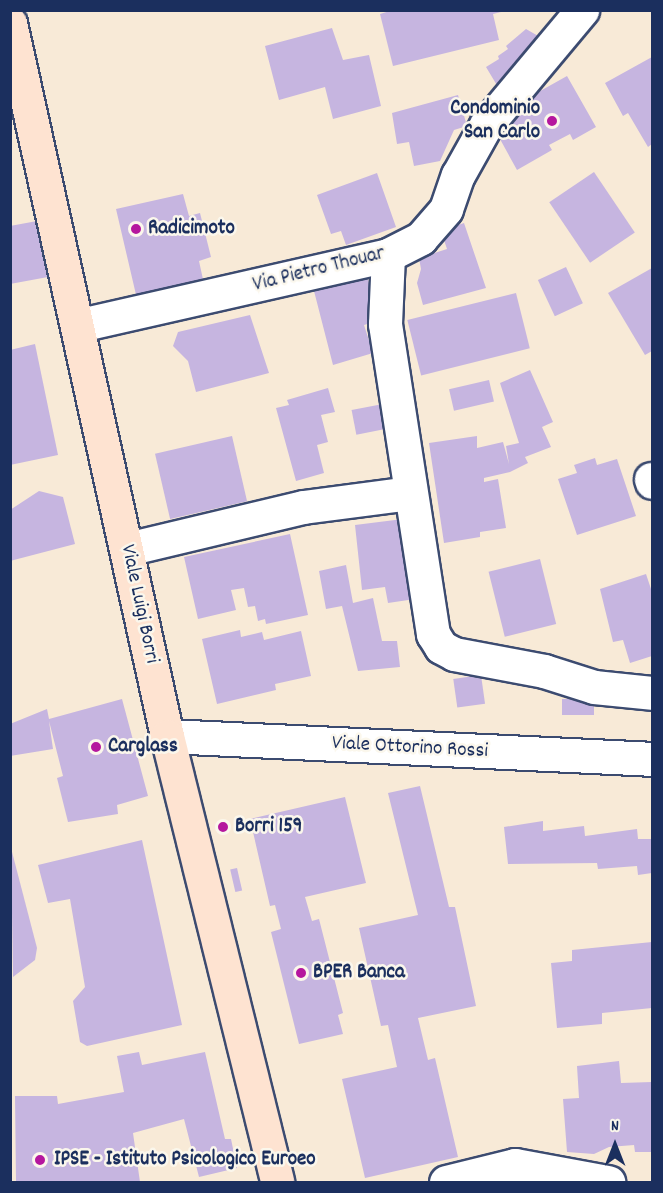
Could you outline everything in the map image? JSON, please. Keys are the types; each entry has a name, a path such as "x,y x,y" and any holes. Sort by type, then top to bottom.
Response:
{"main road":[{"name":"Viale Luigi Borri","path":"10,23 80,325 167,736 277,1182"}],"street":[{"name":"Via Pietro Thouar","path":"80,325 388,255 421,238 446,209 475,140 502,102 582,10"},
{"path":"388,255 385,324 409,493 433,634 441,647 454,654 544,671 594,687 652,693"},
{"path":"127,549 303,507 409,493"},
{"name":"Viale Ottorino Rossi","path":"167,736 652,759"},
{"path":"446,1182 515,1165 608,1182"}],"building":[{"path":"393,10 505,11 493,14 499,40 393,66 380,14"},
{"path":"332,28 343,60 369,55 381,106 333,119 325,87 279,100 265,46"},
{"path":"526,29 547,41 498,87 486,67 499,59 498,56 508,49 506,46"},
{"path":"652,57 652,144 648,147 628,113 623,116 605,83"},
{"name":"Condominio San Carlo","path":"567,76 596,127 573,140 570,134 549,145 552,150 517,170 495,130 523,114 517,104"},
{"path":"458,95 467,126 454,130 440,161 414,166 409,142 397,144 392,113"},
{"path":"594,172 635,233 590,263 549,202"},
{"path":"377,173 396,227 346,245 341,231 331,234 317,195"},
{"path":"183,194 189,216 200,213 211,257 199,261 204,284 137,299 116,209"},
{"path":"37,221 48,277 10,284 10,226"},
{"path":"464,223 486,288 423,305 417,283 421,269 419,258 447,249 441,231"},
{"path":"566,267 583,303 555,316 538,280"},
{"path":"652,268 652,351 645,355 608,293"},
{"path":"367,276 380,320 364,325 373,353 333,365 314,291"},
{"path":"516,293 530,348 421,375 407,320"},
{"path":"250,315 269,373 196,392 188,361 173,346 178,332"},
{"path":"35,344 58,455 10,465 10,350"},
{"path":"530,370 553,422 542,427 551,447 525,457 528,463 510,472 484,478 484,482 498,479 506,528 480,532 480,537 444,543 429,443 477,436 477,448 503,442 509,464 506,446 519,443 500,383"},
{"path":"489,380 494,401 454,411 449,389"},
{"path":"328,388 335,412 321,415 328,442 317,445 324,473 296,481 276,408 289,405 287,400"},
{"path":"383,404 388,429 356,435 352,410"},
{"path":"232,436 247,501 170,519 155,454"},
{"path":"595,458 597,465 617,459 636,516 577,535 558,479 577,473 574,465"},
{"path":"39,491 63,497 75,544 10,561 10,510"},
{"path":"403,519 415,599 388,603 385,587 362,590 355,525"},
{"path":"290,534 308,615 266,624 265,619 258,621 255,606 248,607 244,588 231,590 236,610 198,619 184,557"},
{"path":"540,559 556,624 505,637 489,572"},
{"path":"346,565 353,603 373,598 382,641 397,641 400,667 358,671 342,606 326,609 319,571"},
{"path":"646,574 652,592 652,656 630,663 623,640 613,642 600,589"},
{"path":"240,630 241,637 262,632 264,640 301,631 311,676 275,684 276,690 217,704 202,639"},
{"path":"481,675 485,704 457,708 453,679"},
{"name":"Carglass","path":"122,699 148,796 117,805 118,814 68,822 57,778 63,776 49,721 53,749 10,756 10,724 47,709 49,719"},
{"path":"562,699 594,699 594,715 562,715"},
{"path":"420,786 449,907 455,907 476,1006 418,1018 428,1060 435,1058 458,1157 365,1178 342,1079 397,1067 388,1025 381,1026 359,928 418,915 388,793"},
{"path":"345,797 366,883 305,897 312,921 319,919 343,1013 338,1015 343,1034 299,1044 271,932 281,929 275,905 270,906 250,819"},
{"path":"543,821 543,831 584,826 585,836 637,829 638,839 652,839 652,873 638,875 637,866 598,869 597,863 508,864 504,827"},
{"path":"142,840 182,1025 87,1046 80,1042 73,1001 85,987 70,899 48,903 38,865"},
{"path":"11,848 37,948 35,960 13,977"},
{"path":"237,868 242,890 235,892 230,870"},
{"path":"652,942 652,1008 602,1013 602,1024 557,1028 551,963 572,961 572,950"},
{"path":"139,1052 142,1065 205,1052 225,1139 231,1139 237,1168 199,1177 184,1119 133,1133 140,1182 16,1182 15,1096 57,1096 58,1104 124,1092 117,1056"},
{"path":"619,1061 621,1083 652,1082 652,1152 635,1152 634,1145 609,1147 594,1154 567,1152 563,1099 579,1098 577,1066"}],"place":[{"name":"Condominio San Carlo","path":"552,121"},
{"name":"Radicimoto","path":"136,229"},
{"name":"Carglass","path":"96,747"},
{"name":"Borri 159","path":"223,827"},
{"name":"BPER Banca","path":"301,973"},
{"name":"IPSE - Istituto Psicologico Euroeo","path":"40,1160"}]}
